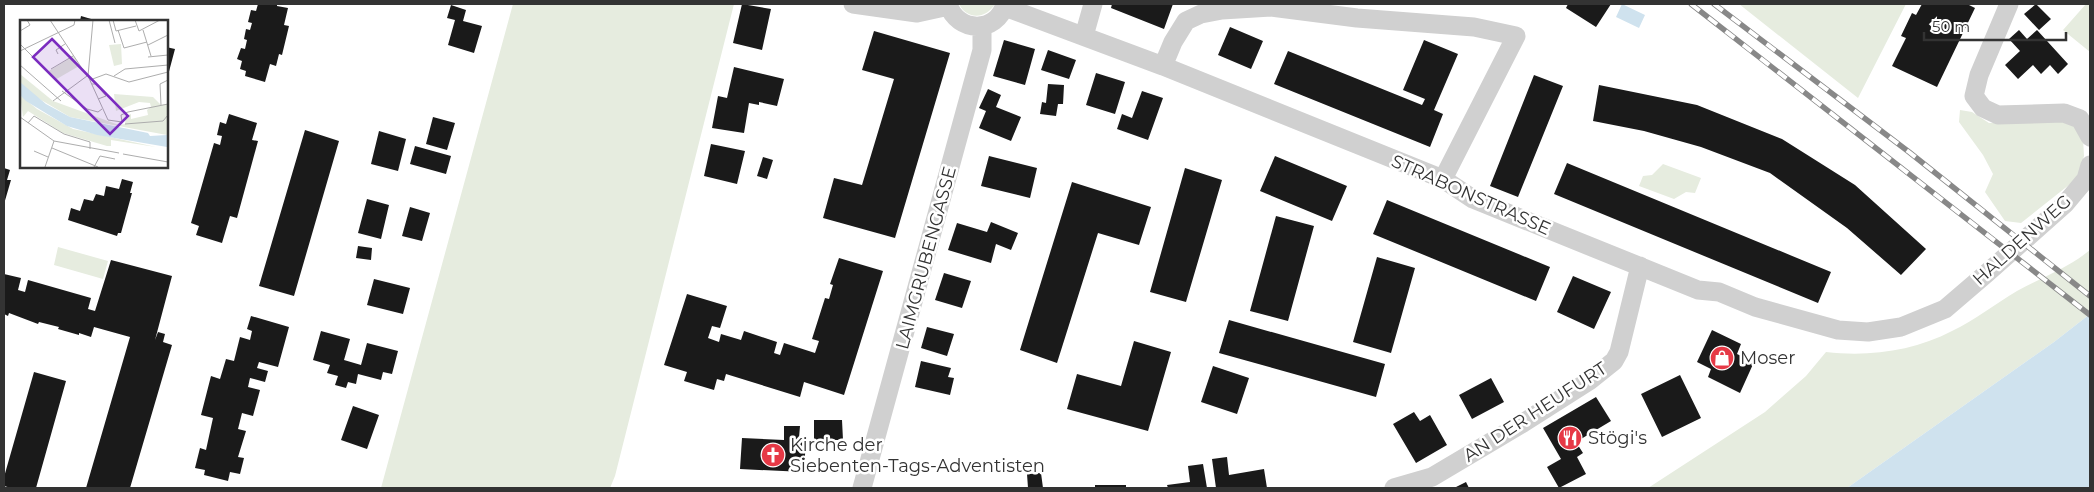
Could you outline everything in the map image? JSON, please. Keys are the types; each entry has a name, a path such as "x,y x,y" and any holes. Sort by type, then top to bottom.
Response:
{"street":[{"path":"853,4 916,13 949,5 958,20 965,24 982,26"},
{"path":"1084,36 1093,4"},
{"path":"2009,4 1979,75 1974,96 1983,108 1998,115 2064,113 2080,119 2090,137"},
{"name":"STRABONSTRASSE","path":"982,26 996,20 1005,5 1163,66 1443,179 1474,199 1698,290 1719,292 1763,309 1838,330 1868,332 1901,327 1945,309"},
{"path":"1163,66 1173,42 1186,21 1201,14 1222,10 1271,7 1357,18 1474,27 1516,36 1443,179"},
{"name":"LAIMGRUBENGASSE","path":"862,488 982,50 982,26"},
{"name":"HALDENWEG","path":"1945,309 2066,204 2086,179 2090,165"},
{"name":"AN DER HEUFURT","path":"1394,488 1432,477 1580,387 1614,361 1619,352 1640,266"}],"shaded area":[{"path":"513,4 734,4 615,476 610,488 381,488"},
{"path":"959,4 995,4 987,13 977,16 967,13"},
{"path":"1739,4 1906,4 1858,98"},
{"path":"2086,4 2090,4 2090,52 2063,30"},
{"path":"1960,110 1972,112 1989,123 2065,121 2076,127 2083,138 2084,156 2079,177 2021,223 2005,221 1985,192 1993,174 1983,155 1959,122"},
{"path":"1663,164 1701,178 1695,193 1686,192 1674,199 1639,186 1643,176 1652,175"},
{"path":"58,247 108,261 103,279 54,265"},
{"path":"2090,250 2090,314 2054,342 1847,488 1648,488 1765,412 1806,376 1826,352 1858,354 1891,351 1937,338 1969,322 2017,291 2064,267"}],"water":[{"path":"1622,4 1645,15 1639,28 1616,17"},
{"path":"2090,314 2090,488 1847,488 2054,342"}],"building":[{"path":"258,4 277,4 277,6 288,8 284,25 289,26 282,55 279,54 276,66 270,64 265,82 245,76 246,71 240,69 242,61 237,59 241,48 245,49 247,40 244,39 246,29 250,30 252,23 248,22 251,10 256,11"},
{"path":"742,4 771,9 762,50 733,43"},
{"path":"1112,4 1173,4 1164,29 1111,8"},
{"path":"1568,4 1611,4 1596,27 1566,8"},
{"path":"1922,4 1967,4 1975,8 1937,87 1892,66 1906,38 1901,36 1912,13 1916,15"},
{"path":"2036,4 2051,19 2039,30 2024,14"},
{"path":"451,5 466,10 463,21 482,26 474,53 448,45 455,20 447,18"},
{"path":"81,16 95,20 80,20"},
{"path":"1230,27 1263,41 1251,69 1218,55"},
{"path":"2019,30 2027,39 2037,30 2068,64 2058,74 2050,65 2041,74 2033,65 2018,79 2005,65 2020,51 2009,39"},
{"path":"874,31 950,53 895,238 823,218 834,178 862,185 894,79 862,70"},
{"path":"1004,40 1035,49 1025,85 993,76"},
{"path":"1424,40 1458,54 1434,110 1443,114 1430,147 1274,84 1288,51 1422,105 1425,99 1403,90"},
{"path":"168,47 175,49 168,75"},
{"path":"1048,50 1076,60 1069,79 1041,70"},
{"path":"734,67 784,79 777,106 759,102 759,105 749,103 744,133 712,128 718,96 727,98"},
{"path":"1096,73 1125,82 1115,114 1086,105"},
{"path":"1534,75 1563,86 1518,197 1490,186"},
{"path":"1048,84 1064,85 1063,104 1058,104 1056,116 1040,114 1042,102 1046,103"},
{"path":"1599,85 1697,105 1782,139 1855,185 1926,249 1901,275 1847,228 1770,173 1701,147 1644,131 1593,121"},
{"path":"988,89 1001,95 996,107 1021,117 1011,141 979,128 986,111 979,108"},
{"path":"1142,91 1163,98 1148,140 1117,129 1122,114 1132,118"},
{"path":"229,114 257,123 252,140 258,141 237,218 230,216 222,243 196,235 199,226 191,223 214,143 220,145 222,136 217,135 220,122 226,124"},
{"path":"433,117 455,123 447,150 426,144"},
{"path":"305,130 339,141 294,296 259,286"},
{"path":"379,131 406,139 398,171 371,164"},
{"path":"711,144 745,151 737,184 704,176"},
{"path":"415,146 451,156 446,174 410,164"},
{"path":"989,156 1037,168 1030,198 981,186"},
{"path":"1275,156 1347,186 1332,221 1260,191"},
{"path":"763,157 773,160 767,179 757,176"},
{"path":"1567,163 1831,272 1818,303 1554,194"},
{"path":"4,168 10,170 7,180 11,180 4,204"},
{"path":"1185,168 1222,180 1186,302 1150,292"},
{"path":"122,179 133,182 130,193 132,193 121,233 118,233 117,236 68,220 71,208 80,211 84,199 93,201 96,194 104,196 106,186 119,189"},
{"path":"1072,182 1151,207 1139,245 1098,233 1057,363 1020,350"},
{"path":"367,199 389,205 381,239 358,233"},
{"path":"1387,200 1550,267 1536,301 1373,234"},
{"path":"410,207 430,213 422,241 402,236"},
{"path":"1276,216 1314,226 1288,321 1250,311"},
{"path":"991,222 1018,233 1011,250 996,244 991,263 948,250 957,223 987,232"},
{"path":"358,246 372,248 371,260 356,258"},
{"path":"1377,257 1415,268 1391,353 1353,342"},
{"path":"839,258 883,271 844,395 804,382 800,397 726,374 724,381 717,379 714,390 684,381 687,372 664,365 687,294 727,306 720,328 712,326 708,338 719,342 721,334 741,340 744,331 777,342 774,353 780,355 784,343 815,353 819,341 812,339 825,298 829,299 833,285 830,284"},
{"path":"111,260 172,276 155,340 158,332 165,334 163,342 172,345 130,488 86,488 130,337 94,327 91,337 79,333 79,335 58,329 59,327 39,322 38,324 9,313 8,316 4,314 4,274 21,278 18,290 25,292 28,280 91,298 88,309 95,311"},
{"path":"944,273 971,281 962,308 935,300"},
{"path":"1573,276 1611,292 1594,329 1557,312"},
{"path":"374,279 410,288 403,314 367,305"},
{"path":"251,316 289,327 278,367 259,362 257,368 268,371 265,382 250,378 248,387 260,390 253,416 242,413 238,429 246,431 238,457 244,458 240,474 230,472 228,481 204,475 205,470 195,468 200,448 206,450 213,418 201,415 211,376 220,379 226,359 234,361 240,337 250,340 252,331 247,329"},
{"path":"1229,320 1385,364 1376,397 1219,353"},
{"path":"927,327 954,334 947,356 921,348"},
{"name":"Moser","path":"1712,330 1741,344 1737,354 1754,362 1740,393 1708,377 1711,369 1697,362"},
{"path":"321,331 350,339 344,360 361,365 367,343 398,351 392,374 383,372 381,380 358,374 356,384 348,382 346,388 335,385 338,376 327,373 330,365 313,360"},
{"path":"1134,341 1171,352 1148,431 1067,409 1077,374 1121,386"},
{"path":"921,361 951,368 948,377 954,378 950,395 915,387"},
{"path":"1213,366 1249,378 1237,414 1201,402"},
{"path":"34,372 66,381 36,488 11,488 4,486 4,477"},
{"path":"1680,375 1701,418 1662,437 1641,394"},
{"path":"1491,378 1504,402 1472,419 1459,395"},
{"path":"1596,397 1611,421 1576,442 1583,453 1577,457 1586,474 1559,488 1547,467 1561,459 1543,428"},
{"path":"353,406 379,415 367,449 341,440"},
{"path":"1414,412 1420,421 1430,415 1447,445 1416,463 1393,424"},
{"path":"814,420 842,420 843,440 814,440"},
{"name":"Kirche der Siebenten-Tags-Adventisten","path":"784,426 800,426 799,438 806,438 804,472 740,469 742,438 784,440"},
{"path":"1227,457 1229,475 1264,469 1267,488 1216,488 1212,459"},
{"path":"1203,464 1207,488 1168,488 1167,485 1190,482 1188,466"},
{"path":"1041,473 1043,488 1028,488 1027,474"},
{"path":"1466,482 1469,488 1454,488"},
{"path":"1095,485 1126,485 1126,488 1095,488"}],"railway":[{"path":"1691,4 2090,315"},
{"path":"1714,4 1909,152 2090,296"}],"place":[{"name":"Moser","path":"1722,358"},
{"name":"Stögi's","path":"1570,438"},
{"name":"Kirche der Siebenten-Tags-Adventisten","path":"773,455"}]}
